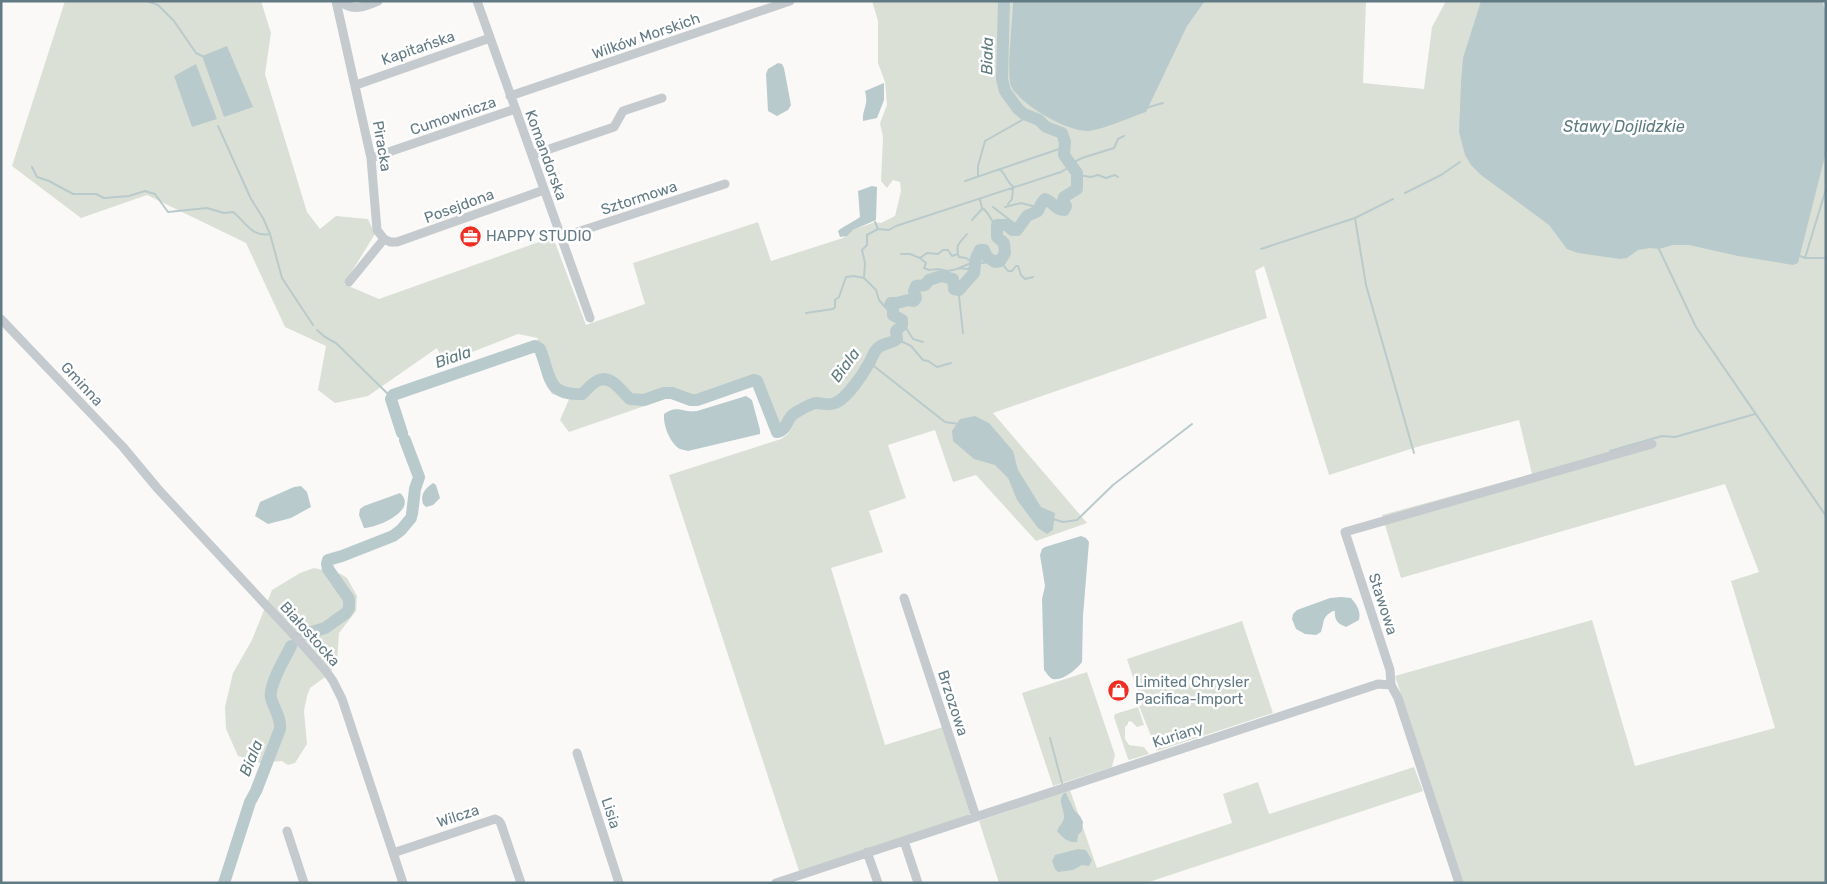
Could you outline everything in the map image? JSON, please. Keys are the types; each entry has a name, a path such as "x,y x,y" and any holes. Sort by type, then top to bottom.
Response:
{"street":[{"path":"338,1 345,6 358,9 378,1"},
{"name":"Piracka","path":"338,1 371,158 377,214 376,224 380,236 384,239"},
{"name":"Komandorska","path":"477,1 590,318"},
{"name":"Wilków Morskich","path":"510,96 790,1"},
{"name":"Kapitańska","path":"356,85 490,38"},
{"path":"532,155 614,128 624,111 662,98"},
{"name":"Cumownicza","path":"371,158 515,109"},
{"name":"Sztormowa","path":"562,237 725,184"},
{"name":"Posejdona","path":"384,239 390,242 397,242 544,190"},
{"path":"349,282 384,239"},
{"name":"Gminna","path":"1,318 142,469"},
{"name":"Stawowa","path":"1391,685 1390,670 1345,532 1652,444"},
{"name":"Białostocka","path":"142,469 333,681 342,699 403,883"},
{"name":"Brzozowa","path":"904,598 976,817"},
{"name":"Kuriany","path":"776,883 1378,684 1391,685"},
{"path":"1391,685 1398,698 1459,883"},
{"name":"Lisia","path":"576,753 619,883"},
{"name":"Wilcza","path":"393,853 495,820 502,824 521,883"},
{"path":"286,831 304,883"},
{"path":"904,841 918,883"},
{"path":"867,852 878,883"}],"shaded area":[{"path":"65,1 261,1 271,33 265,74 307,212 320,229 336,216 368,219 375,234 344,284 379,299 553,237 586,325 645,304 633,263 758,222 771,261 843,238 853,230 875,222 881,223 895,216 901,191 900,182 893,180 887,188 881,181 883,137 880,123 887,105 885,82 878,63 878,21 872,1 1366,1 1363,83 1424,89 1432,27 1446,1 1826,1 1826,883 1463,883 1395,676 1592,620 1635,766 1775,728 1731,581 1759,572 1725,484 1401,578 1382,515 1532,474 1519,420 1420,446 1329,475 1264,266 1255,271 1267,318 993,413 1087,523 1036,541 976,475 953,482 935,430 888,445 906,498 869,511 883,552 831,568 885,745 943,727 972,814 799,871 669,475 781,439 788,434 794,421 788,423 785,429 777,432 757,381 754,384 694,405 668,398 569,432 560,420 570,397 552,394 547,386 534,351 538,338 518,334 444,363 437,348 368,396 335,403 318,390 326,346 285,327 246,243 147,195 81,218 12,166"},
{"path":"314,568 341,574 347,578 357,596 356,611 339,633 337,663 328,675 310,688 307,696 304,711 307,744 295,763 288,765 282,761 260,763 238,756 226,729 225,707 233,673 252,640 272,590 300,573"},
{"path":"1242,621 1273,713 1157,751 1139,706 1142,705 1127,659"},
{"path":"1087,672 1115,755 1112,767 1053,786 1022,693"},
{"path":"1138,707 1144,725 1137,727 1131,721 1128,722 1125,727 1125,739 1129,745 1144,747 1149,754 1129,760 1114,717 1115,714"},
{"path":"1414,767 1423,791 1146,883 999,883 979,821 1070,790 1097,868 1232,823 1223,794 1258,782 1269,814"}],"water":[{"path":"1013,1 1205,1 1187,26 1146,112 1109,126 1088,131 1069,127 1045,116 1024,101 1011,86 1009,58"},
{"name":"Stawy Dojlidzkie","path":"1481,1 1821,1 1826,10 1825,156 1798,263 1793,265 1738,256 1689,245 1673,245 1659,249 1638,250 1627,258 1620,259 1578,253 1567,249 1549,225 1481,175 1471,165 1465,155 1459,132 1463,58"},
{"path":"227,46 253,107 224,117 202,56"},
{"path":"778,63 782,64 784,68 791,105 788,110 777,116 768,111 766,74 768,69"},
{"path":"196,64 217,119 192,127 174,76"},
{"path":"884,83 884,100 877,118 863,121 866,104 865,91"},
{"path":"1044,116 1045,123 1063,130 1067,137 1064,155 1058,134 1042,129 1040,126 1038,117"},
{"path":"872,186 877,187 876,220 853,230 847,236 840,237 838,231 860,217 858,191"},
{"path":"746,396 752,400 760,434 688,451 680,449 670,438 664,418 664,414 669,411 677,409 697,411"},
{"path":"975,416 989,423 1013,451 1018,470 1041,507 1055,513 1053,530 1047,534 1038,528 1017,500 1008,478 995,465 974,459 953,441 952,431 960,419"},
{"path":"433,483 436,485 440,498 433,505 426,507 422,500 423,495"},
{"path":"301,486 307,492 311,507 291,518 268,524 255,516 260,502 294,487"},
{"path":"400,493 404,499 404,506 400,512 378,525 364,528 359,515 360,509"},
{"path":"1081,536 1089,542 1083,616 1082,662 1065,676 1053,679 1044,670 1042,599 1045,586 1040,555 1045,547"},
{"path":"1330,598 1351,598 1359,611 1359,620 1346,627 1337,621 1335,611 1333,611 1325,618 1321,632 1316,635 1305,634 1296,629 1292,619 1293,614 1297,610"},
{"path":"1064,793 1066,793 1074,810 1083,822 1082,831 1078,835 1077,842 1066,840 1057,831 1064,818 1061,799"},
{"path":"1078,849 1086,850 1092,860 1089,866 1082,865 1073,870 1058,872 1055,869 1052,861 1055,855"}],"waterway":[{"path":"147,1 158,5 174,21 196,53 202,56"},
{"name":"Biala","path":"402,433 391,399 393,395 535,346 540,349 549,376 556,388 570,394 582,394 597,381 607,379 630,399 644,400 664,393 672,393 691,400 697,400 754,380 757,381 777,432 783,429 792,415 805,407 814,403 830,404 839,401 858,381 877,349 897,339 896,331 902,325 902,320 893,315 891,303 908,300 914,301 916,298 914,291 916,286 925,285 929,280 941,276 953,279 954,289 959,290 974,273 976,258 980,250 984,250 987,257 995,262 1000,261 1005,253 1004,243 997,237 997,225 1007,225 1012,230 1017,230 1027,216 1038,211 1045,199 1058,209 1064,210 1066,206 1063,201 1064,197 1077,189 1077,173 1064,155 1065,142 1062,133 1046,127 1039,120 1024,114 1005,91 1002,79 1004,1"},
{"path":"1146,108 1163,103"},
{"path":"978,176 978,166 985,141 1024,119 1026,115"},
{"path":"218,126 251,199 270,234 282,278 313,325"},
{"path":"890,306 885,307 879,300 876,290 864,278 865,263 862,250 867,245 867,235 878,229 889,230 896,226 1061,172 1070,164 1082,158 1114,148 1118,139 1124,136"},
{"path":"965,181 1065,147"},
{"path":"1405,193 1441,175 1460,162"},
{"path":"32,167 37,177 49,181 73,194 96,194 104,198 129,196 145,191 155,194 168,212 207,208 224,213 233,212 258,234 270,234"},
{"path":"999,169 1014,187"},
{"path":"1078,175 1091,177 1098,175 1106,178 1115,175 1118,177"},
{"path":"1008,204 1012,199 1013,188"},
{"path":"1805,258 1826,189"},
{"path":"978,199 982,208 993,222 998,225"},
{"path":"1393,199 1355,218 1366,285 1414,453"},
{"path":"1005,207 1021,203 1040,208"},
{"path":"993,207 1019,227"},
{"path":"972,220 982,209"},
{"path":"1261,249 1355,218"},
{"path":"875,222 878,229"},
{"path":"958,254 958,245 967,234"},
{"path":"1659,249 1696,327 1826,516"},
{"path":"901,254 910,254 920,258 927,253 938,254 943,250 948,250 952,256 958,254 959,257 966,258 975,264 993,261"},
{"path":"1800,256 1805,258 1826,258"},
{"path":"920,258 926,263 924,268 929,270 948,271 971,263"},
{"path":"1000,261 1008,271 1012,271 1018,266 1021,275 1025,279 1033,277"},
{"path":"959,268 967,269 974,267"},
{"path":"806,313 833,309 835,307 835,300 839,297 846,277 864,278"},
{"path":"961,287 962,292 959,296 963,333"},
{"path":"902,325 913,339 923,342"},
{"path":"317,330 336,343 391,397"},
{"path":"897,339 911,346 923,360 937,367 951,363"},
{"path":"870,363 945,422 959,424"},
{"path":"1610,451 1662,436 1675,437 1755,414"},
{"path":"1053,519 1063,522 1077,520 1113,485 1192,424"},
{"name":"Biala","path":"405,440 419,477 415,489 412,514"},
{"name":"Biala","path":"302,635 325,628 346,613 349,608 349,599 328,569 328,560 393,536 411,518"},
{"name":"Biala","path":"224,883 250,802 280,729 271,692 278,671 291,646"},
{"path":"1050,738 1062,783"}],"place":[{"name":"HAPPY STUDIO","path":"470,236"},
{"name":"Limited Chrysler Pacifica-Import","path":"1119,691"}],"water label":[{"name":"Biała","path":"987,56"}]}
